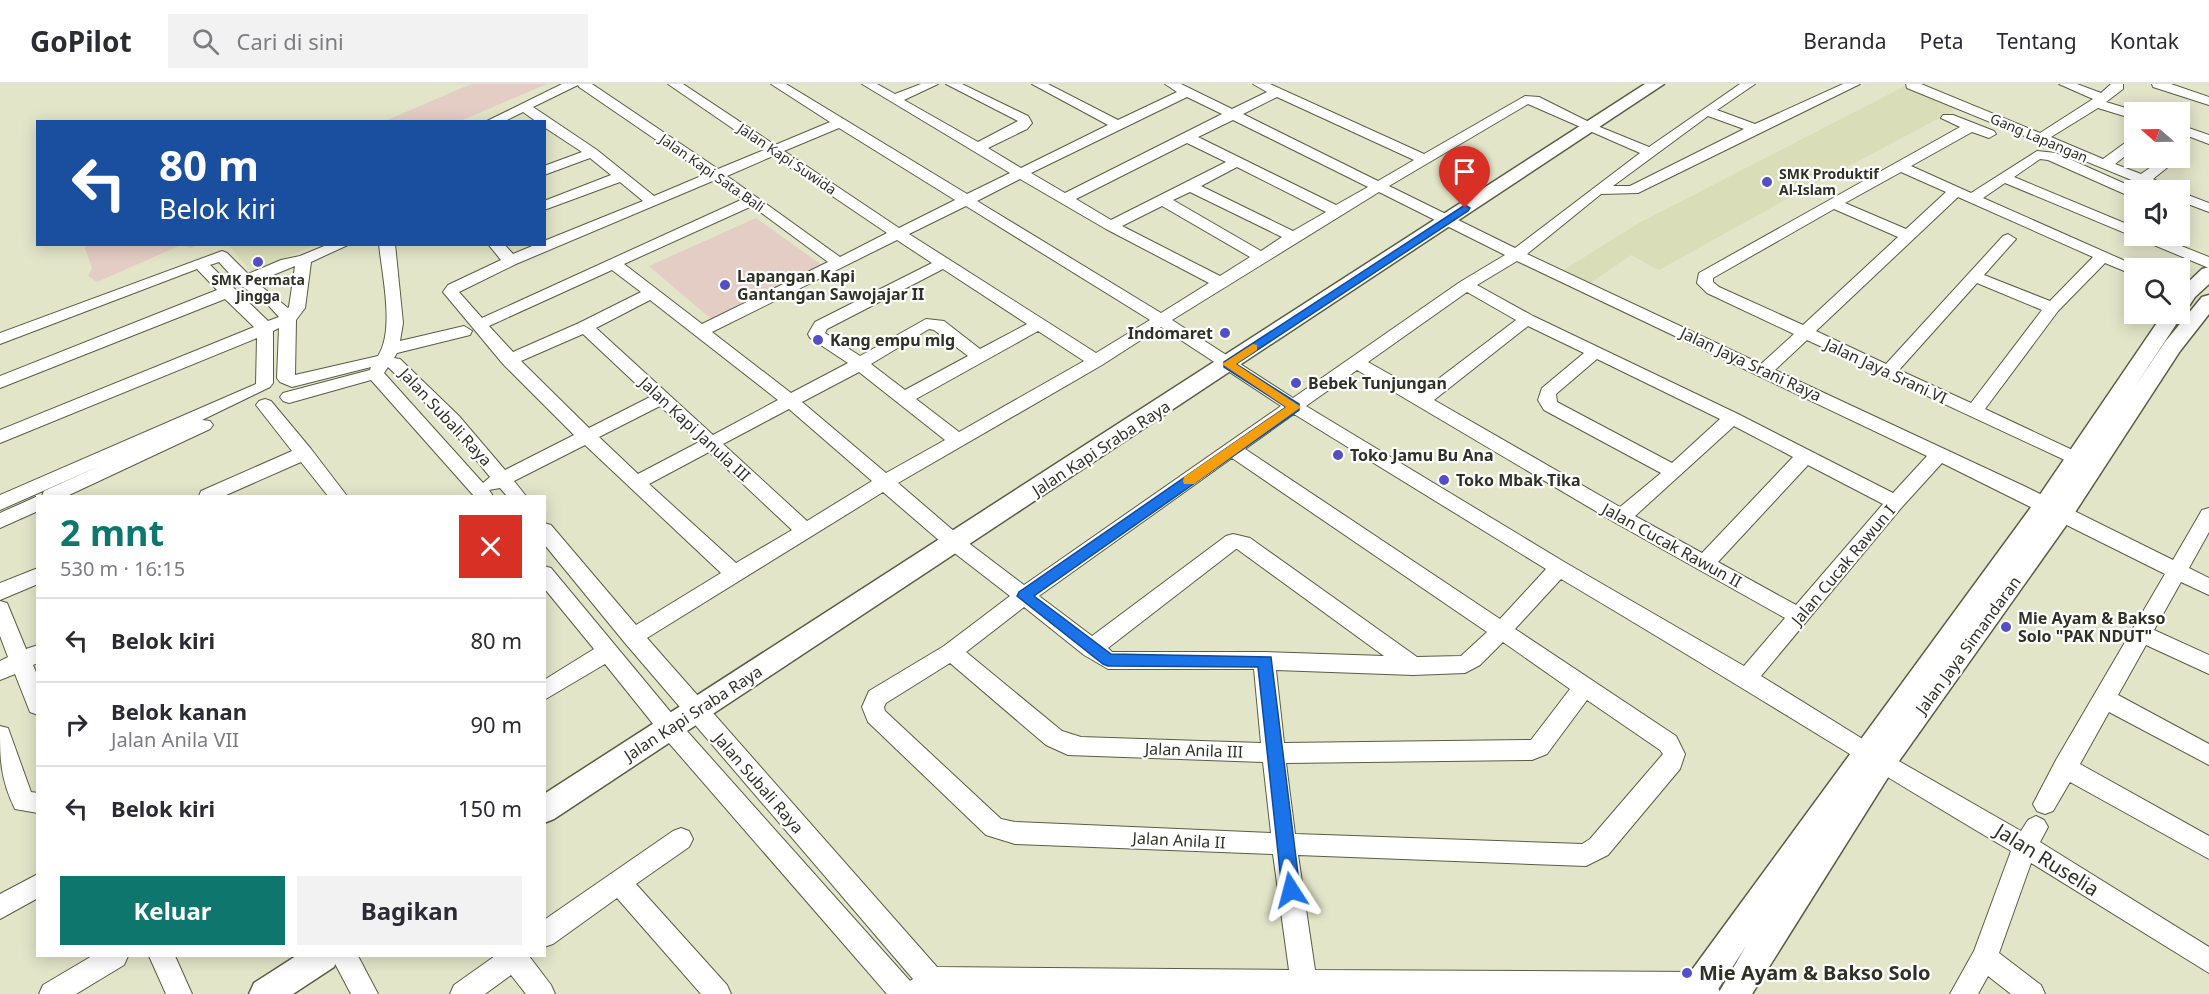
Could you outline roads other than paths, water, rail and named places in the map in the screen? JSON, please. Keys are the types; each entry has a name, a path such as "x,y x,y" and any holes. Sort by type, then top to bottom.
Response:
{"street":[{"path":"495,120 572,84"},
{"name":"Jalan Kapi Sata Bali","path":"584,84 753,200 838,263"},
{"name":"Jalan Kapi Suwida","path":"674,84 899,234 1041,323 1096,361"},
{"name":"Jalan Ruselia","path":"777,84 1161,320 1228,364 1300,402 1559,568 1747,678 1874,757 2036,826 2209,961"},
{"path":"868,84 1111,226 1221,283"},
{"path":"895,99 932,84"},
{"path":"952,84 1023,119 1025,123 977,148"},
{"path":"1038,84 1118,125"},
{"name":"Jalan Jaya Srani Raya","path":"1171,84 1516,255 1940,453 2209,587"},
{"path":"1259,84 1424,159"},
{"name":"Jalan Kapi Sraba Raya","path":"546,809 1228,364 1452,222 1656,84"},
{"name":"Jalan Anila II","path":"1584,687 1668,742 1675,756 1599,847 1586,855 1015,833 994,828 876,716 873,707 877,697 951,652 1024,596 1466,285 1516,255 1598,190 1707,111 1749,84"},
{"name":"Gang Lapangan","path":"1912,84 2039,139 2143,180"},
{"path":"2065,84 2124,111"},
{"path":"2039,139 2099,100 2118,86 2117,84"},
{"path":"2158,84 2208,101"},
{"path":"1598,190 1633,190 1847,85"},
{"path":"702,331 1188,92"},
{"path":"1065,200 1277,92"},
{"path":"632,637 885,482 1096,361 1293,237 1525,100 1534,100 1590,128 1652,153"},
{"path":"524,106 544,120"},
{"path":"1707,111 1755,129"},
{"path":"1834,204 1899,166 1959,122 1978,112"},
{"path":"546,121 592,153 652,201"},
{"path":"1959,122 1989,134"},
{"path":"735,574 586,437 510,360 471,328 451,290 511,261 840,123"},
{"path":"546,136 559,130"},
{"path":"1189,138 1338,212"},
{"path":"2190,146 2204,138"},
{"path":"2104,165 2124,150"},
{"path":"546,170 592,153"},
{"path":"1971,199 2037,155 2044,154 2124,189"},
{"path":"1111,226 1237,162"},
{"path":"1899,166 2124,265"},
{"path":"2143,180 2159,168"},
{"path":"546,205 620,177"},
{"path":"2003,177 2124,227"},
{"path":"1190,186 1293,237"},
{"path":"1764,371 1955,192"},
{"path":"384,361 471,328 753,200"},
{"path":"1162,200 1262,257"},
{"path":"2190,200 2209,208"},
{"path":"1834,204 1907,235"},
{"name":"Jalan Jaya Srani VI","path":"1834,204 1705,276 1705,283 1713,290 2075,458"},
{"path":"2119,225 2124,221"},
{"path":"1888,372 2008,239"},
{"path":"245,281 286,263 304,260 338,246"},
{"path":"384,361 395,323 387,246"},
{"path":"497,246 511,261"},
{"path":"2168,246 2209,263"},
{"path":"0,339 222,256 245,281 277,303 288,318 289,385"},
{"path":"1974,411 2052,308 2103,256"},
{"path":"0,437 288,318 297,309 304,260"},
{"path":"945,262 817,330 816,334 860,364 957,441"},
{"path":"200,263 266,328"},
{"path":"613,263 790,401 955,543 1091,649 1102,657 1114,661 1266,661 1413,666 1465,664 1501,631 1559,568"},
{"path":"2190,289 2209,273"},
{"path":"1975,277 2052,308"},
{"path":"1466,285 1527,319 1732,418 1895,502"},
{"path":"0,382 227,292"},
{"path":"510,360 585,327 652,293"},
{"name":"Jalan Jaya Simandaran","path":"1702,991 2172,347 2209,301"},
{"path":"1423,400 1527,319"},
{"path":"904,399 1041,323"},
{"path":"636,483 860,364 930,324 938,325 980,357"},
{"name":"Jalan Jaya Simandaran","path":"2054,509 2075,458 2166,324"},
{"name":"Jalan Kapi Janula III","path":"585,327 806,531"},
{"path":"266,328 259,395 337,495"},
{"path":"1596,352 1548,392 1547,400 1550,406 1674,472"},
{"name":"Jalan Subali Raya","path":"384,361 427,432 482,494"},
{"name":"Jalan Subali Raya","path":"127,452 259,395 384,361 398,365 453,420 516,495"},
{"name":"Jalan Cucak Rawun II","path":"1358,363 1621,517 1800,617"},
{"path":"482,494 502,478 662,398"},
{"path":"1621,517 1732,418"},
{"path":"427,432 453,420"},
{"path":"1233,450 1584,687"},
{"path":"53,495 127,452"},
{"path":"0,503 127,452"},
{"path":"210,495 305,453"},
{"name":"Jalan Cucak Rawun I","path":"1747,678 1895,502 1940,453"},
{"path":"1705,563 1805,456"},
{"path":"0,521 36,504"},
{"path":"1964,994 1984,958 2036,826 2064,767 2144,634 2209,515"},
{"name":"Jalan Subali Raya","path":"546,532 925,989"},
{"path":"1091,649 1233,541 1243,543 1413,666"},
{"path":"0,592 36,576"},
{"name":"Jalan Subali Raya","path":"546,576 670,728 904,994"},
{"path":"0,609 29,657 36,695"},
{"path":"2144,634 2209,665"},
{"path":"546,690 607,652"},
{"name":"Jalan Anila III","path":"951,652 1054,738 1068,745 1081,747 1275,753 1532,750 1539,747 1584,687"},
{"path":"0,671 29,657"},
{"path":"1266,661 1264,674 1284,845 1306,988"},
{"path":"2105,699 2209,755"},
{"path":"0,735 23,802 36,803"},
{"name":"Jalan Jaya Simandaran","path":"1734,994 1874,757"},
{"path":"2064,767 2209,848"},
{"path":"546,934 681,839"},
{"path":"619,883 718,994"},
{"path":"0,907 36,886"},
{"path":"52,994 114,957"},
{"path":"162,957 179,994"},
{"path":"265,994 321,957"},
{"path":"345,957 365,994"},
{"path":"463,994 513,957"},
{"path":"515,957 542,994"},
{"path":"1984,958 2032,994"},
{"path":"925,989 1306,988 1702,991"}],"place":[{"name":"SMK Produktif Al-Islam","path":"1767,182"},
{"name":"SMK Permata Jingga","path":"258,262"},
{"name":"Lapangan Kapi Gantangan Sawojajar II","path":"725,285"},
{"name":"Indomaret","path":"1225,333"},
{"name":"Kang empu mlg","path":"818,340"},
{"name":"Bebek Tunjungan","path":"1296,383"},
{"name":"Toko Jamu Bu Ana","path":"1338,455"},
{"name":"Toko Mbak Tika","path":"1444,480"},
{"name":"Mie Ayam & Bakso Solo \"PAK NDUT\"","path":"2006,627"},
{"name":"Mie Ayam & Bakso Solo","path":"1687,973"}]}
